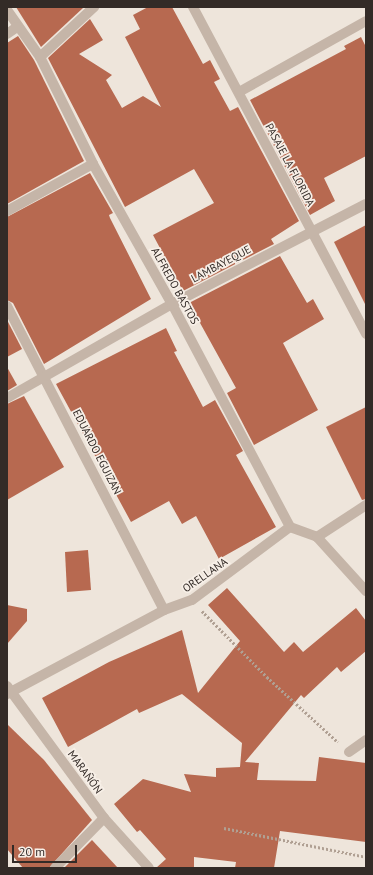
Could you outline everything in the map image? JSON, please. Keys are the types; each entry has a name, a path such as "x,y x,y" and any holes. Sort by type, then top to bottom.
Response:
{"street":[{"path":"40,57 94,7"},
{"name":"PASAJE LA FLORIDA","path":"193,7 366,334"},
{"name":"ALFREDO BASTOS","path":"7,10 17,28 40,57 93,164 172,304 290,527"},
{"path":"238,92 366,21"},
{"path":"7,34 17,28"},
{"path":"7,211 93,164"},
{"name":"LAMBAYEQUE","path":"7,398 46,378 172,304 311,230 366,204"},
{"name":"EDUARDO EGUIZAN","path":"7,306 46,378 164,610"},
{"path":"318,537 366,505"},
{"path":"290,527 318,537 366,592"},
{"name":"ORELLANA","path":"8,690 164,610 192,600 290,527"},
{"name":"MARAÑÓN","path":"8,690 104,818 149,868"},
{"path":"349,752 366,740"},
{"path":"55,868 104,818"}],"path":[{"path":"192,600 266,677 349,752"},
{"path":"224,828 366,857"}],"building":[{"path":"16,7 83,7 83,8 41,47"},
{"path":"148,7 172,7 203,64 210,60 220,79 214,82 230,111 238,107 299,221 271,239 274,244 183,291 153,235 214,203 194,169 125,207 48,58 90,19 103,40 79,54 112,75 106,80 122,108 143,96 161,107 125,37 140,29 133,15"},
{"path":"18,36 34,60 84,161 7,204 7,43"},
{"path":"361,37 366,47 366,156 324,178 335,201 310,215 250,100 346,49 344,46"},
{"path":"90,173 113,213 109,215 110,218 151,299 44,364 13,303 7,300 7,217"},
{"path":"366,225 366,306 334,242"},
{"path":"280,256 307,303 313,299 324,319 283,343 318,410 254,445 227,393 236,388 189,303"},
{"path":"7,320 22,349 7,357"},
{"path":"166,328 177,351 174,352 203,407 215,400 243,451 236,455 276,527 219,559 196,516 182,524 169,501 131,522 56,384"},
{"path":"7,367 17,385 7,391"},
{"path":"24,396 64,467 7,500 7,404"},
{"path":"366,407 366,499 362,500 326,427"},
{"path":"88,550 91,590 67,592 65,552"},
{"path":"227,588 284,652 294,642 303,652 356,608 366,621 366,651 341,672 337,667 304,698 301,695 245,762 259,763 257,780 316,781 319,757 366,763 366,842 280,831 274,868 235,868 236,862 194,857 194,868 156,868 166,859 140,830 137,832 114,804 143,779 191,792 184,774 216,777 216,768 240,767 242,743 182,694 139,713 137,709 68,747 42,698 109,662 182,630 198,693 240,641 208,605"},
{"path":"7,605 27,609 27,621 7,644"},
{"path":"7,724 44,760 92,820 49,868 23,868 7,849"},
{"path":"92,840 118,868 64,868"}]}
